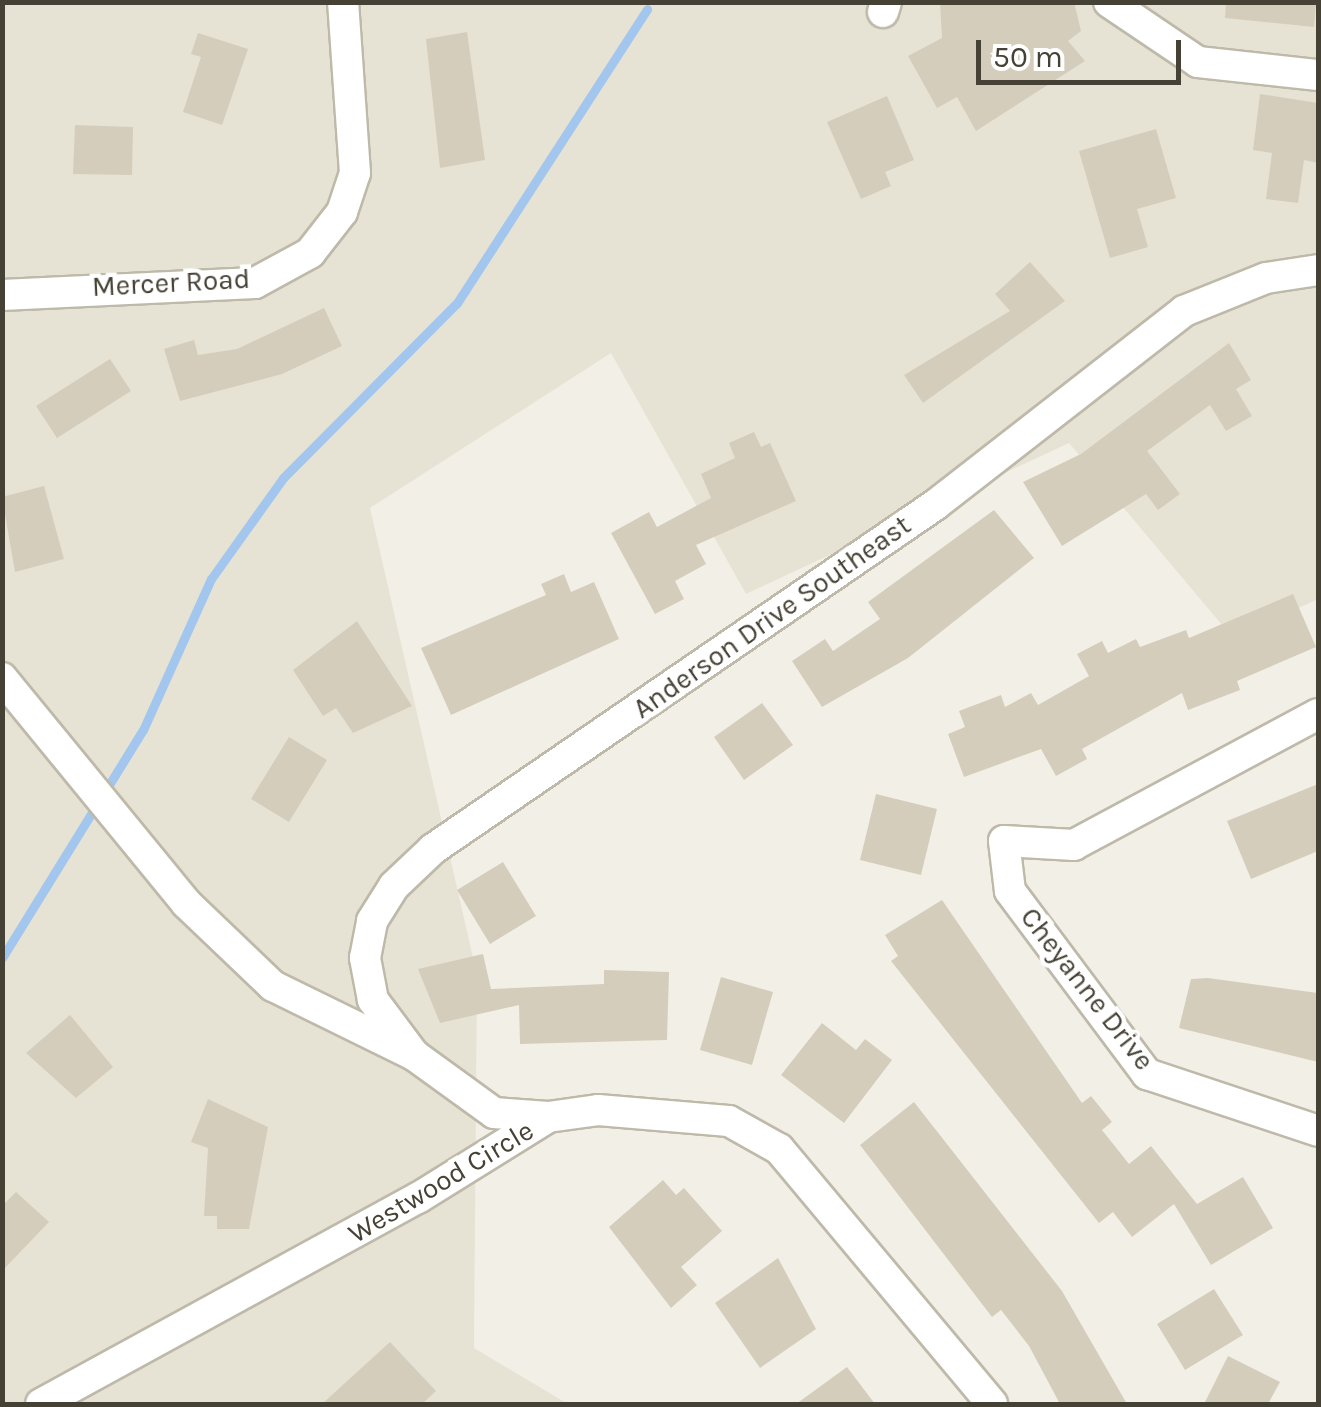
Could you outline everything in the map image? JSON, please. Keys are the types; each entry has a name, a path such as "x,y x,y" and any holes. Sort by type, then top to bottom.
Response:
{"street":[{"name":"Mercer Road","path":"2,295 255,283 310,253 342,212 355,173 344,2"},
{"path":"1110,2 1198,62 1318,75"},
{"name":"Anderson Drive Southeast","path":"414,1056 373,1000 365,958 372,921 394,886 433,850 935,506 1184,311 1266,278 1318,270"},
{"name":"Anderson Drive Southeast","path":"2,678 186,903 273,986 414,1056 494,1112 548,1117"},
{"name":"Cheyanne Drive","path":"1318,714 1074,845 1004,841 1010,890 1146,1074 1318,1131"},
{"name":"Westwood Circle","path":"41,1404 418,1198 548,1117 668,1112 729,1121 779,1149 992,1404"}],"shaded area":[{"path":"3,3 1318,3 1318,599 1233,638 1069,443 746,594 611,353 370,508 477,975 474,1348 568,1404 3,1404"}],"building":[{"path":"940,2 1074,2 1081,31 1068,41 1085,61 976,131 957,97 937,108 908,56 942,38"},
{"path":"1226,2 1316,2 1314,27 1225,18"},
{"path":"467,32 485,160 440,168 426,39"},
{"path":"198,33 248,49 222,125 183,112 201,57 191,54"},
{"path":"1260,94 1318,103 1318,163 1304,160 1298,203 1266,199 1272,153 1253,150"},
{"path":"887,96 914,160 885,172 891,186 861,199 827,122"},
{"path":"75,125 133,127 132,175 73,174"},
{"path":"1156,129 1176,198 1137,209 1148,247 1110,258 1079,151"},
{"path":"1030,262 1065,301 923,403 904,375 1010,311 995,294"},
{"path":"324,308 342,346 282,374 180,401 164,349 194,340 198,355 237,349"},
{"path":"1229,343 1251,380 1236,389 1252,416 1226,431 1210,405 1147,451 1180,494 1158,510 1146,494 1062,546 1023,482 1081,454"},
{"path":"110,359 131,391 57,438 36,406"},
{"path":"754,432 761,447 770,443 796,501 696,545 706,564 675,581 684,599 655,614 611,533 649,512 657,527 711,498 701,474 735,458 729,443"},
{"path":"44,486 64,559 15,572 2,497"},
{"path":"994,510 1034,558 908,658 822,707 792,661 825,639 833,651 880,619 868,602"},
{"path":"564,574 571,592 594,582 619,639 451,715 421,648 546,595 541,584"},
{"path":"1293,594 1316,647 1237,681 1240,690 1188,710 1182,693 1082,749 1087,759 1056,776 1041,749 964,777 948,734 965,727 959,711 1001,695 1005,707 1031,693 1038,705 1089,676 1077,654 1102,641 1108,653 1136,639 1140,647 1186,630 1189,638"},
{"path":"357,621 412,706 353,733 336,708 323,716 293,670"},
{"path":"762,703 793,745 744,780 714,737"},
{"path":"289,737 327,760 289,822 251,799"},
{"path":"1318,784 1318,851 1251,879 1227,821"},
{"path":"876,794 937,809 921,875 860,860"},
{"path":"503,862 536,916 490,944 457,890"},
{"path":"942,900 1082,1103 1091,1096 1112,1122 1102,1130 1129,1164 1151,1146 1197,1204 1243,1177 1273,1228 1211,1265 1174,1204 1132,1237 1113,1212 1099,1223 891,961 898,956 885,935"},
{"path":"483,954 491,989 604,984 604,970 669,972 667,1040 520,1044 519,1005 440,1023 418,969"},
{"path":"721,977 773,992 752,1065 700,1050"},
{"path":"1191,979 1318,993 1318,1062 1179,1028"},
{"path":"70,1015 113,1067 76,1098 26,1053"},
{"path":"822,1023 856,1050 865,1039 892,1060 844,1123 781,1075"},
{"path":"208,1099 268,1127 249,1229 217,1229 217,1216 204,1216 208,1148 191,1142"},
{"path":"914,1102 1062,1291 1127,1404 1060,1404 1029,1346 1001,1310 992,1317 860,1145"},
{"path":"663,1180 676,1195 684,1188 722,1231 681,1267 697,1285 671,1308 609,1227"},
{"path":"16,1192 49,1222 2,1271 2,1206"},
{"path":"778,1258 816,1329 760,1368 715,1303"},
{"path":"1214,1289 1243,1335 1185,1370 1157,1324"},
{"path":"390,1342 436,1391 422,1404 322,1404"},
{"path":"1228,1356 1280,1382 1268,1404 1204,1404"},
{"path":"847,1367 875,1404 796,1404"}],"waterway":[{"path":"2,958 143,730 211,579 283,478 457,303 647,9"}]}
